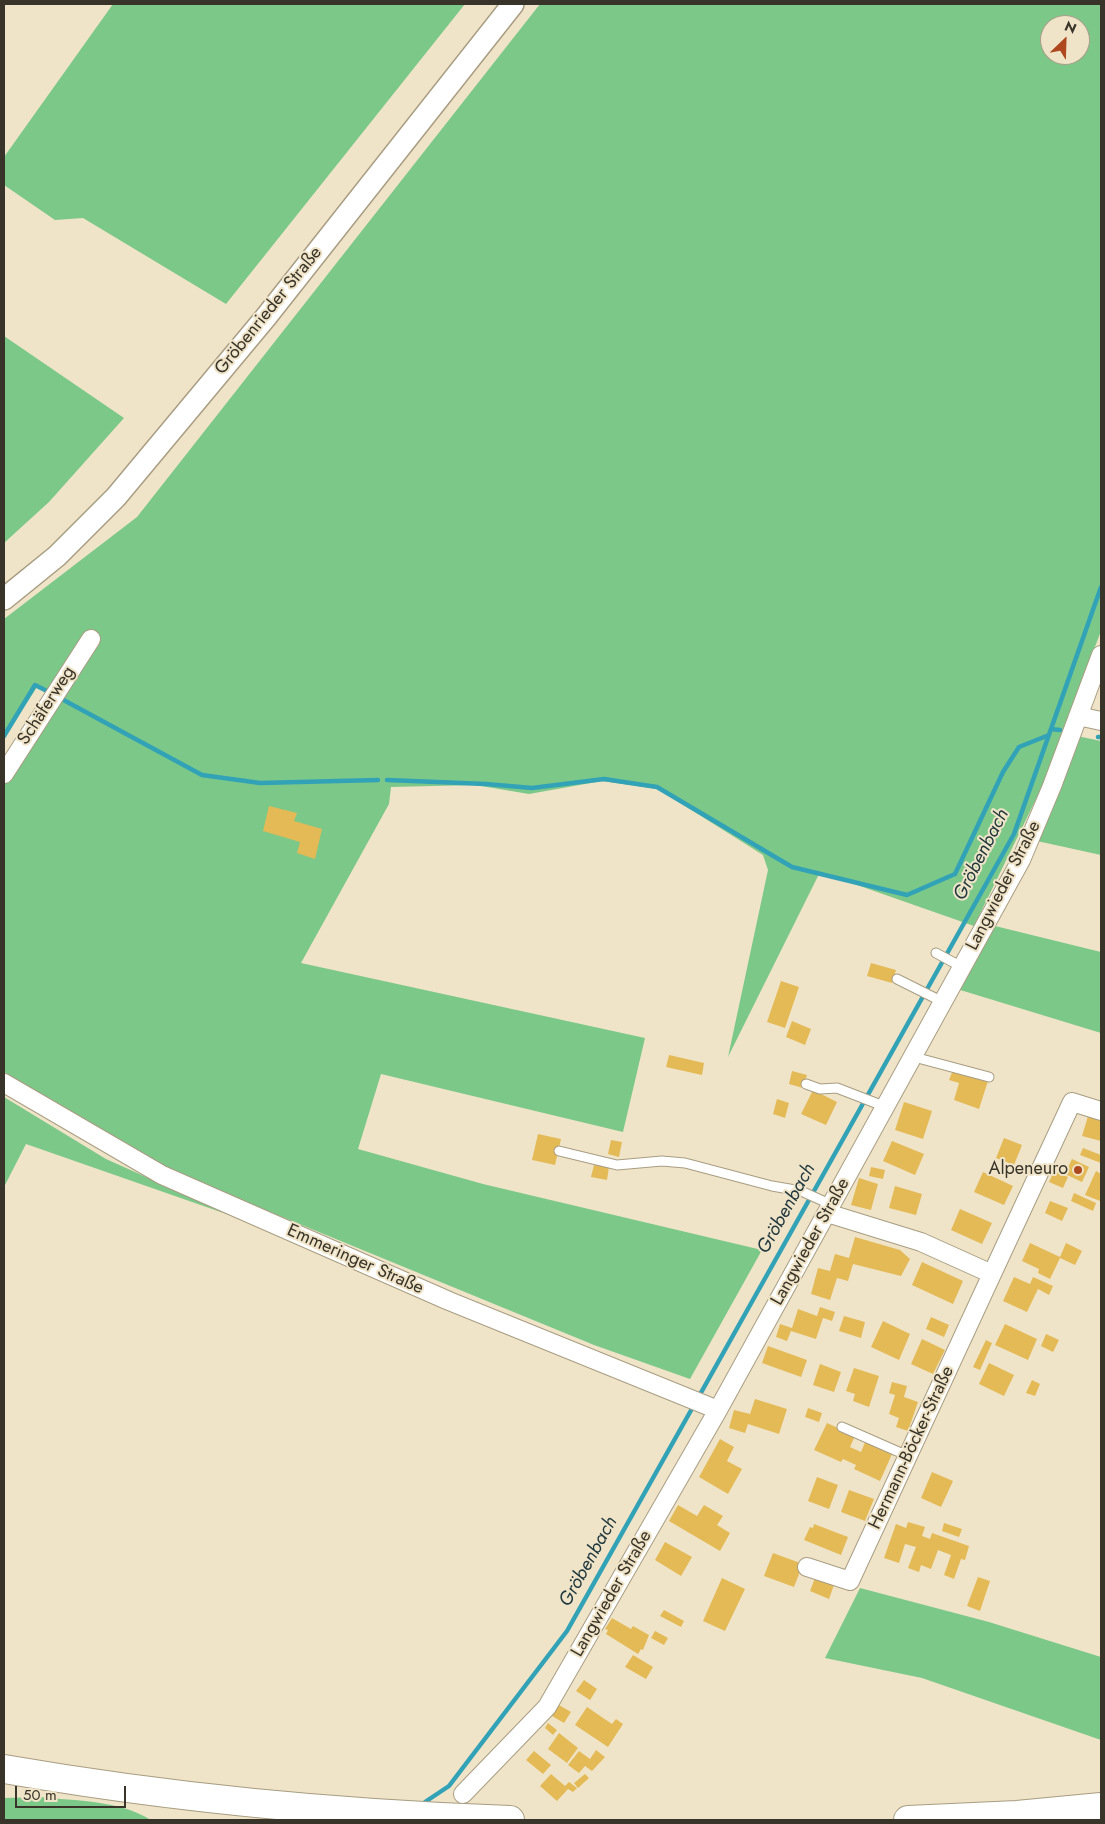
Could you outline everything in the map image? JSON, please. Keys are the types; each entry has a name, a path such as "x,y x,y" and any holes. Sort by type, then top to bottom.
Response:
{"highway":[{"path":"8,1774 46,1776 102,1785 303,1807 510,1820"},
{"path":"908,1820 1017,1815 1101,1807"}],"street":[{"name":"Gröbenrieder Straße","path":"4,599 57,556 116,497 266,317 513,4"},
{"name":"Schäferweg","path":"4,774 91,639"},
{"name":"Langwieder Straße","path":"463,1794 547,1707 712,1407 827,1206 879,1104 914,1057 938,999 1020,860 1101,655"},
{"path":"1078,716 1101,721"},
{"name":"Emmeringer Straße","path":"4,1083 162,1176 449,1301 712,1407"},
{"name":"Hermann-Böcker-Straße","path":"807,1567 850,1581 1072,1102 1101,1111"},
{"path":"827,1206 922,1242 992,1274"}],"lane":[{"path":"936,953 959,965"},
{"path":"897,979 917,987 938,999"},
{"path":"914,1057 989,1078"},
{"path":"806,1084 820,1089 837,1088 879,1104"},
{"path":"559,1151 617,1164 662,1161 685,1163 772,1186 801,1191 827,1206"},
{"path":"842,1427 908,1456"}],"green space":[{"path":"113,4 465,4 226,304 83,218 55,220 4,185 4,157"},
{"path":"540,4 1101,4 1101,631 1041,789 974,926 820,872 728,1057 768,870 763,855 658,789 602,781 529,794 475,785 391,787 389,804 301,963 645,1038 623,1132 381,1074 358,1149 483,1184 762,1250 690,1379 594,1345 158,1166 4,1072 4,782 60,702 37,687 4,738 4,619 137,517"},
{"path":"4,336 124,418 49,502 4,543"},
{"path":"1077,736 1101,741 1101,855 1037,841"},
{"path":"991,925 1101,952 1101,1033 957,989"},
{"path":"4,1097 106,1159 235,1217 26,1144 4,1187"},
{"path":"860,1588 989,1622 1101,1657 1101,1740 922,1678 825,1658"},
{"path":"40,1797 97,1802 139,1813 151,1820 4,1820 4,1798"}],"building":[{"path":"269,806 297,813 294,821 322,829 315,859 297,853 300,842 263,831"},
{"path":"871,963 896,970 892,983 867,976"},
{"path":"781,981 799,987 785,1028 767,1022"},
{"path":"792,1021 811,1029 805,1045 786,1037"},
{"path":"669,1055 704,1063 702,1075 666,1067"},
{"path":"953,1070 988,1081 979,1109 954,1100 959,1083 949,1080"},
{"path":"792,1071 807,1075 803,1088 789,1084"},
{"path":"813,1090 837,1102 826,1125 801,1114"},
{"path":"777,1099 789,1103 785,1118 773,1114"},
{"path":"904,1102 932,1111 923,1139 895,1130"},
{"path":"1089,1113 1101,1116 1101,1141 1082,1136"},
{"path":"538,1134 561,1139 555,1165 532,1160"},
{"path":"1004,1138 1022,1145 1014,1165 996,1158"},
{"path":"611,1140 622,1142 619,1157 608,1154"},
{"path":"892,1141 924,1154 915,1175 883,1161"},
{"path":"1083,1148 1101,1155 1101,1163 1080,1155"},
{"path":"1072,1159 1089,1167 1082,1182 1065,1174"},
{"path":"594,1165 609,1167 607,1180 591,1177"},
{"path":"871,1167 885,1170 883,1179 869,1176"},
{"path":"1054,1171 1068,1177 1063,1188 1049,1182"},
{"path":"1096,1171 1101,1174 1100,1201 1085,1195"},
{"path":"983,1172 1013,1186 1004,1205 974,1192"},
{"path":"859,1178 878,1184 871,1210 851,1205"},
{"path":"895,1186 922,1194 916,1215 889,1208"},
{"path":"1074,1193 1096,1203 1093,1211 1071,1201"},
{"path":"1050,1201 1068,1208 1062,1221 1045,1213"},
{"path":"960,1209 992,1223 982,1244 951,1230"},
{"path":"855,1237 900,1250 910,1259 901,1276 853,1264 848,1281 837,1278 830,1300 811,1294 818,1268 830,1271 835,1254 849,1258"},
{"path":"1030,1243 1060,1257 1066,1243 1082,1251 1075,1265 1060,1258 1050,1279 1038,1273 1039,1269 1022,1261"},
{"path":"922,1262 963,1281 953,1304 912,1285"},
{"path":"1014,1277 1030,1284 1033,1277 1053,1286 1049,1295 1038,1289 1027,1312 1003,1301"},
{"path":"820,1307 835,1312 832,1321 823,1318 816,1339 791,1331 787,1341 776,1337 780,1324 792,1328 798,1309 817,1316"},
{"path":"844,1316 865,1322 861,1338 839,1331"},
{"path":"931,1317 949,1325 944,1337 926,1329"},
{"path":"883,1321 910,1334 899,1360 871,1347"},
{"path":"1005,1324 1037,1339 1028,1360 995,1345"},
{"path":"1046,1334 1059,1340 1053,1352 1041,1346"},
{"path":"922,1339 945,1350 933,1374 911,1364"},
{"path":"986,1340 992,1343 980,1370 973,1367"},
{"path":"768,1346 807,1360 801,1377 762,1363"},
{"path":"989,1363 1014,1375 1004,1396 979,1384"},
{"path":"820,1364 841,1372 834,1392 813,1385"},
{"path":"854,1368 879,1376 869,1407 853,1401 855,1394 846,1391"},
{"path":"1032,1380 1040,1384 1035,1396 1026,1393"},
{"path":"892,1382 907,1386 904,1397 918,1402 908,1431 896,1427 899,1418 889,1414 895,1395 889,1393"},
{"path":"755,1399 787,1409 779,1434 748,1424 745,1433 729,1428 734,1410 750,1414"},
{"path":"808,1408 822,1413 819,1422 805,1417"},
{"path":"827,1423 855,1436 850,1447 861,1452 866,1440 893,1452 880,1481 854,1469 856,1465 843,1459 841,1462 814,1450"},
{"path":"720,1439 734,1447 727,1461 742,1469 728,1494 699,1477"},
{"path":"932,1472 953,1481 941,1507 921,1498"},
{"path":"817,1477 838,1485 829,1509 808,1501"},
{"path":"849,1490 874,1499 865,1521 841,1512"},
{"path":"678,1505 697,1516 704,1505 723,1516 717,1525 730,1533 720,1551 669,1521"},
{"path":"908,1522 925,1527 922,1536 930,1539 932,1533 969,1546 965,1560 961,1559 954,1579 944,1575 951,1555 938,1550 931,1569 921,1565 919,1572 908,1568 916,1547 905,1544 899,1563 884,1558 896,1524 906,1528"},
{"path":"944,1523 962,1529 959,1537 942,1531"},
{"path":"814,1524 848,1537 841,1555 804,1540 810,1527 813,1528"},
{"path":"665,1542 692,1557 681,1576 655,1560"},
{"path":"773,1553 803,1564 794,1587 764,1576"},
{"path":"978,1577 990,1581 980,1611 967,1606"},
{"path":"722,1578 745,1589 725,1631 703,1621"},
{"path":"815,1578 834,1585 829,1599 810,1591"},
{"path":"664,1610 684,1621 681,1627 660,1616"},
{"path":"612,1618 631,1629 633,1626 649,1635 643,1650 641,1649 638,1654 606,1634 608,1630 605,1629"},
{"path":"655,1631 668,1638 664,1645 651,1638"},
{"path":"633,1655 653,1667 646,1679 625,1667"},
{"path":"584,1680 597,1689 590,1700 576,1691"},
{"path":"559,1705 571,1712 564,1723 552,1716"},
{"path":"587,1707 612,1724 616,1719 623,1724 608,1747 575,1725"},
{"path":"548,1723 557,1730 553,1735 545,1728"},
{"path":"559,1733 578,1748 567,1763 548,1749"},
{"path":"596,1750 605,1757 592,1771 585,1766 579,1773 568,1765 579,1751 590,1759"},
{"path":"534,1751 551,1765 543,1774 526,1760"},
{"path":"551,1774 565,1786 569,1782 577,1788 573,1792 568,1789 557,1801 540,1786"},
{"path":"585,1774 589,1778 578,1788 574,1783"}],"waterway":[{"name":"Gröbenbach","path":"698,1398 1014,834 1101,587"},
{"path":"4,736 35,685 51,693"},
{"path":"58,697 202,775 260,783 378,780"},
{"path":"1051,729 1060,730"},
{"path":"387,780 532,788 604,779 657,787 792,867 907,895 955,874 1003,772 1019,747 1049,735"},
{"name":"Gröbenbach","path":"425,1802 449,1786 567,1631 694,1405"}],"place":[{"name":"Alpeneuro","path":"1078,1170"}]}
